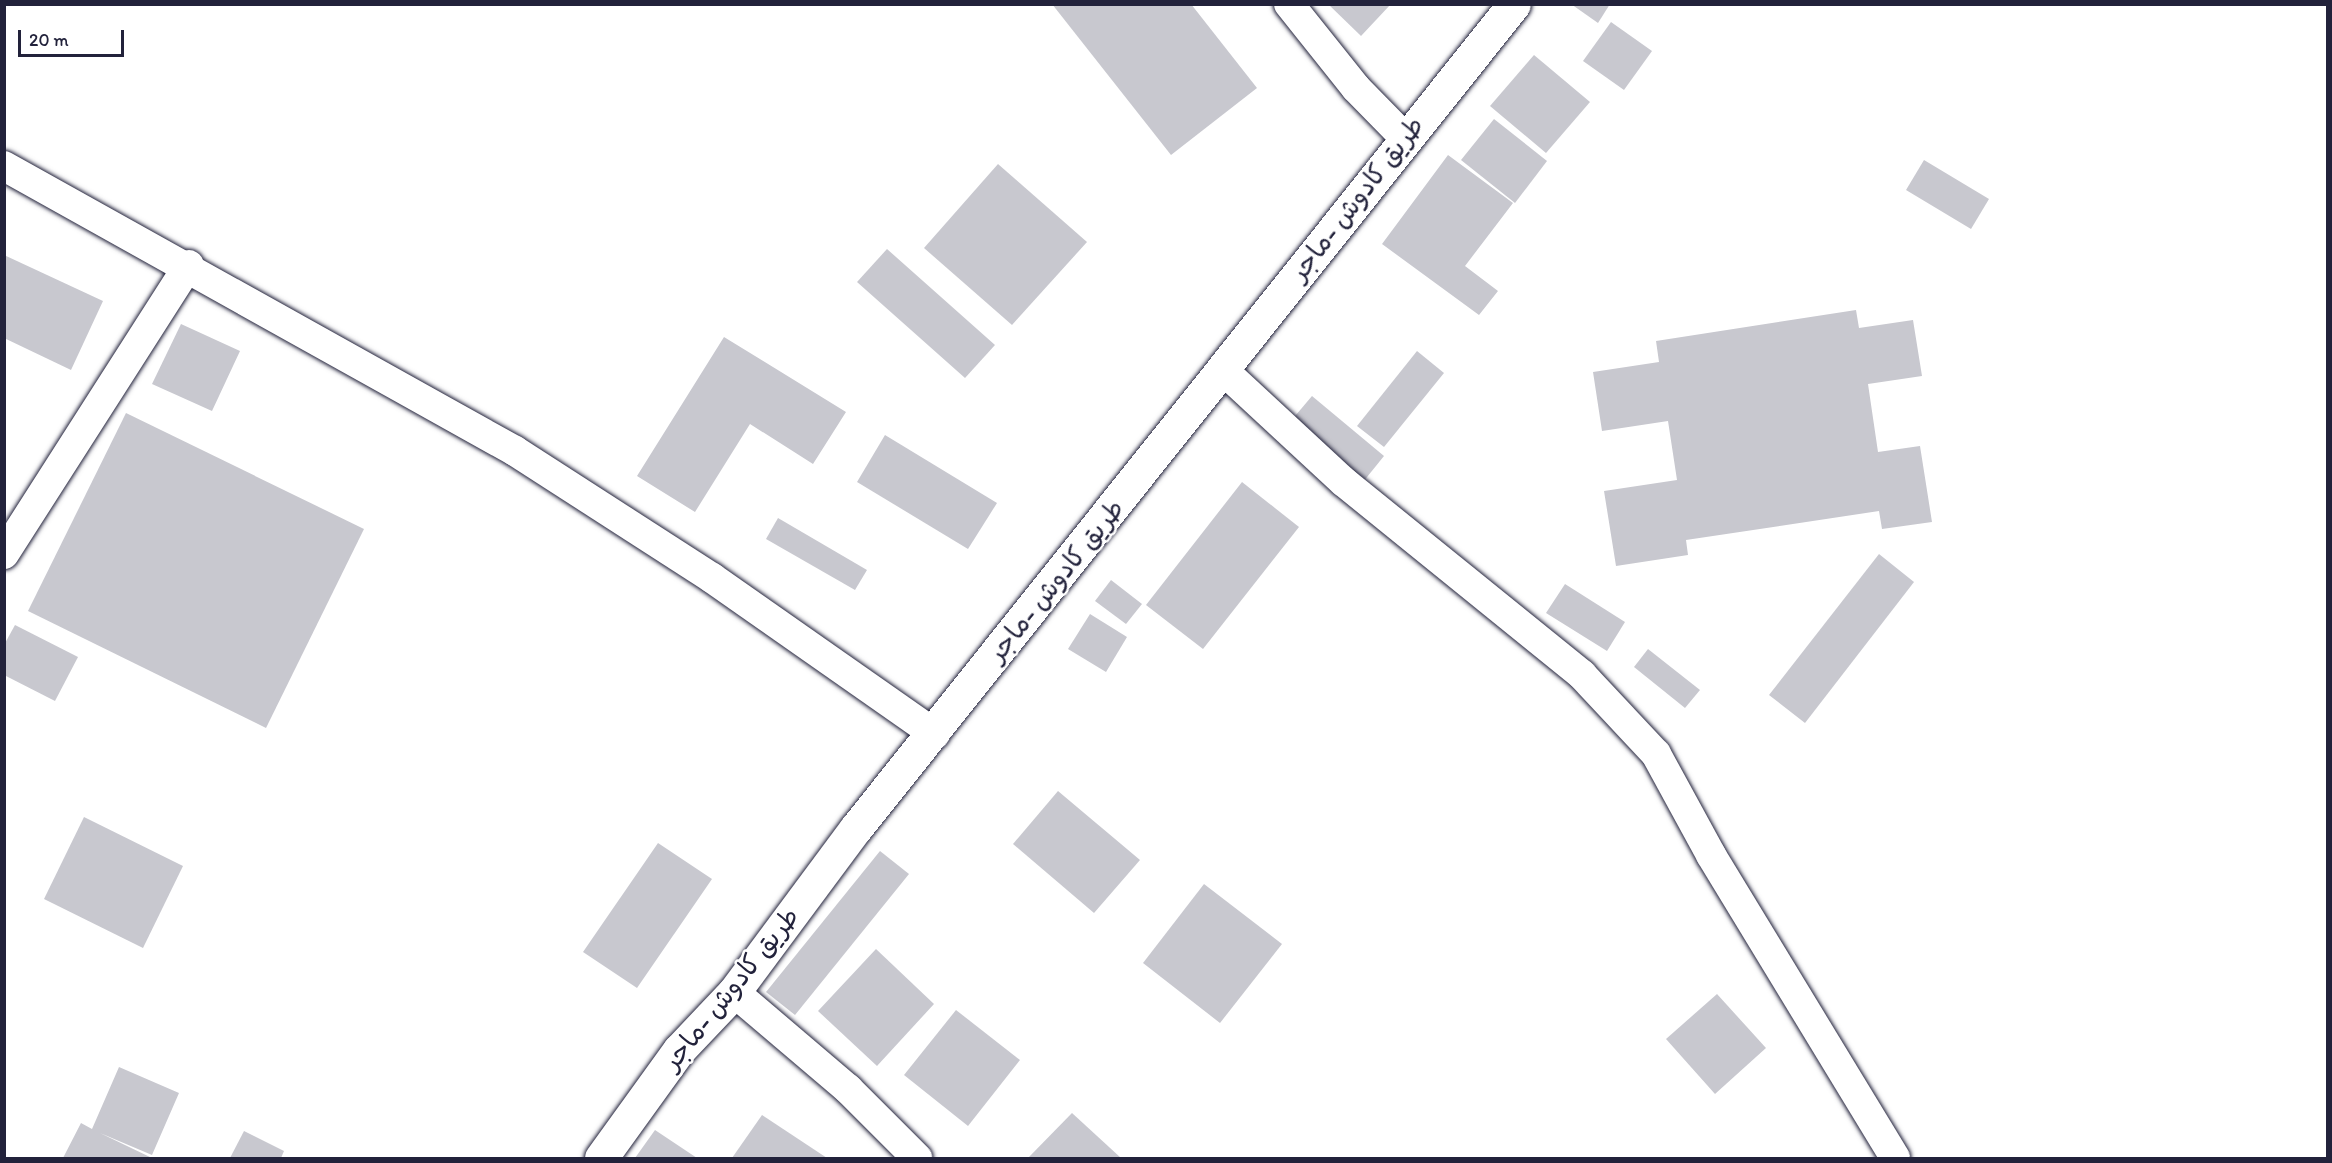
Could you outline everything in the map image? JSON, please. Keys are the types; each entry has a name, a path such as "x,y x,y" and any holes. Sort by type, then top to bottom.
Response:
{"highway":[{"name":"طريق كادوش -ماجر","path":"600,1158 679,1050 735,992 856,828 1224,371 1404,137 1514,4"}],"street":[{"path":"1289,4 1356,88 1404,137"},
{"path":"4,166 189,265 515,451 712,578 934,734"},
{"path":"4,554 189,265"},
{"path":"1224,371 1344,482 1582,675 1656,754 1711,855 1895,1158"},
{"path":"735,992 848,1089 917,1158"}],"building":[{"path":"1052,4 1191,4 1257,88 1171,155"},
{"path":"1328,4 1391,4 1361,36"},
{"path":"1571,4 1610,4 1598,23"},
{"path":"1611,22 1652,51 1624,90 1583,61"},
{"path":"1534,55 1590,102 1546,153 1490,106"},
{"path":"1494,119 1547,161 1515,203 1461,160"},
{"path":"1448,155 1513,203 1465,266 1498,291 1479,315 1382,244"},
{"path":"1924,160 1989,199 1971,229 1906,190"},
{"path":"998,164 1087,242 1012,325 924,248"},
{"path":"887,249 995,345 965,378 857,282"},
{"path":"4,255 103,301 71,370 4,338"},
{"path":"1856,310 1859,328 1913,320 1922,376 1868,384 1878,452 1920,446 1932,522 1882,529 1879,511 1686,540 1688,555 1616,566 1604,491 1677,480 1668,421 1602,431 1593,372 1659,362 1656,341"},
{"path":"181,324 240,351 212,411 152,384"},
{"path":"724,337 846,412 813,464 750,424 695,512 637,476"},
{"path":"1417,351 1444,373 1384,447 1357,426"},
{"path":"1312,396 1384,456 1363,482 1290,422"},
{"path":"126,413 364,529 266,728 28,611"},
{"path":"885,435 997,503 968,549 857,482"},
{"path":"1242,482 1299,527 1203,649 1146,605"},
{"path":"778,518 867,570 855,590 766,539"},
{"path":"1879,554 1914,582 1805,723 1769,695"},
{"path":"1111,580 1142,604 1126,624 1095,601"},
{"path":"1565,584 1625,622 1607,651 1546,613"},
{"path":"1090,614 1127,637 1106,672 1068,649"},
{"path":"15,625 78,657 55,701 4,675 4,645"},
{"path":"1648,649 1700,690 1685,708 1634,667"},
{"path":"1058,791 1140,860 1094,913 1013,844"},
{"path":"84,817 183,866 143,948 44,899"},
{"path":"658,843 712,879 637,988 583,952"},
{"path":"880,851 909,874 795,1015 766,992"},
{"path":"1204,884 1282,944 1220,1023 1143,963"},
{"path":"876,949 934,1004 877,1066 818,1011"},
{"path":"1717,994 1766,1048 1715,1094 1666,1039"},
{"path":"956,1010 1020,1060 968,1126 904,1075"},
{"path":"119,1067 179,1093 152,1155 100,1133 152,1158 63,1158 81,1123 92,1129"},
{"path":"1072,1113 1121,1158 1028,1158"},
{"path":"762,1115 827,1158 732,1158"},
{"path":"655,1130 697,1158 635,1158"},
{"path":"244,1131 284,1151 281,1158 230,1158"}]}
